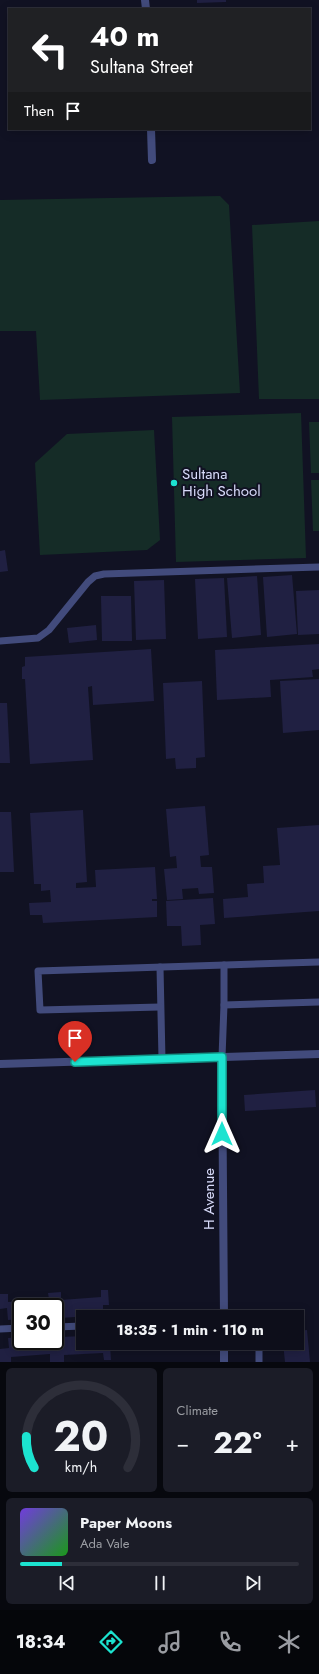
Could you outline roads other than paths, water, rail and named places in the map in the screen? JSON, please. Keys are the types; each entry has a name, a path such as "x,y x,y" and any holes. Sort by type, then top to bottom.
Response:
{"street":[{"path":"151,130 152,160"},
{"path":"0,1064 319,1054"},
{"name":"H Avenue","path":"222,1057 224,1310"},
{"path":"224,1350 224,1362"}],"lane":[{"path":"0,641 38,638 49,630 88,582 95,576 104,574 319,567"},
{"path":"160,1007 40,1010 38,971 319,962"},
{"path":"222,1057 224,965"},
{"path":"160,967 162,1058"},
{"path":"224,1005 319,1002"},
{"path":"64,1327 76,1326"},
{"path":"0,1329 12,1328"},
{"path":"259,1350 259,1362"}],"place":[{"name":"Sultana High School","path":"174,483"}]}
